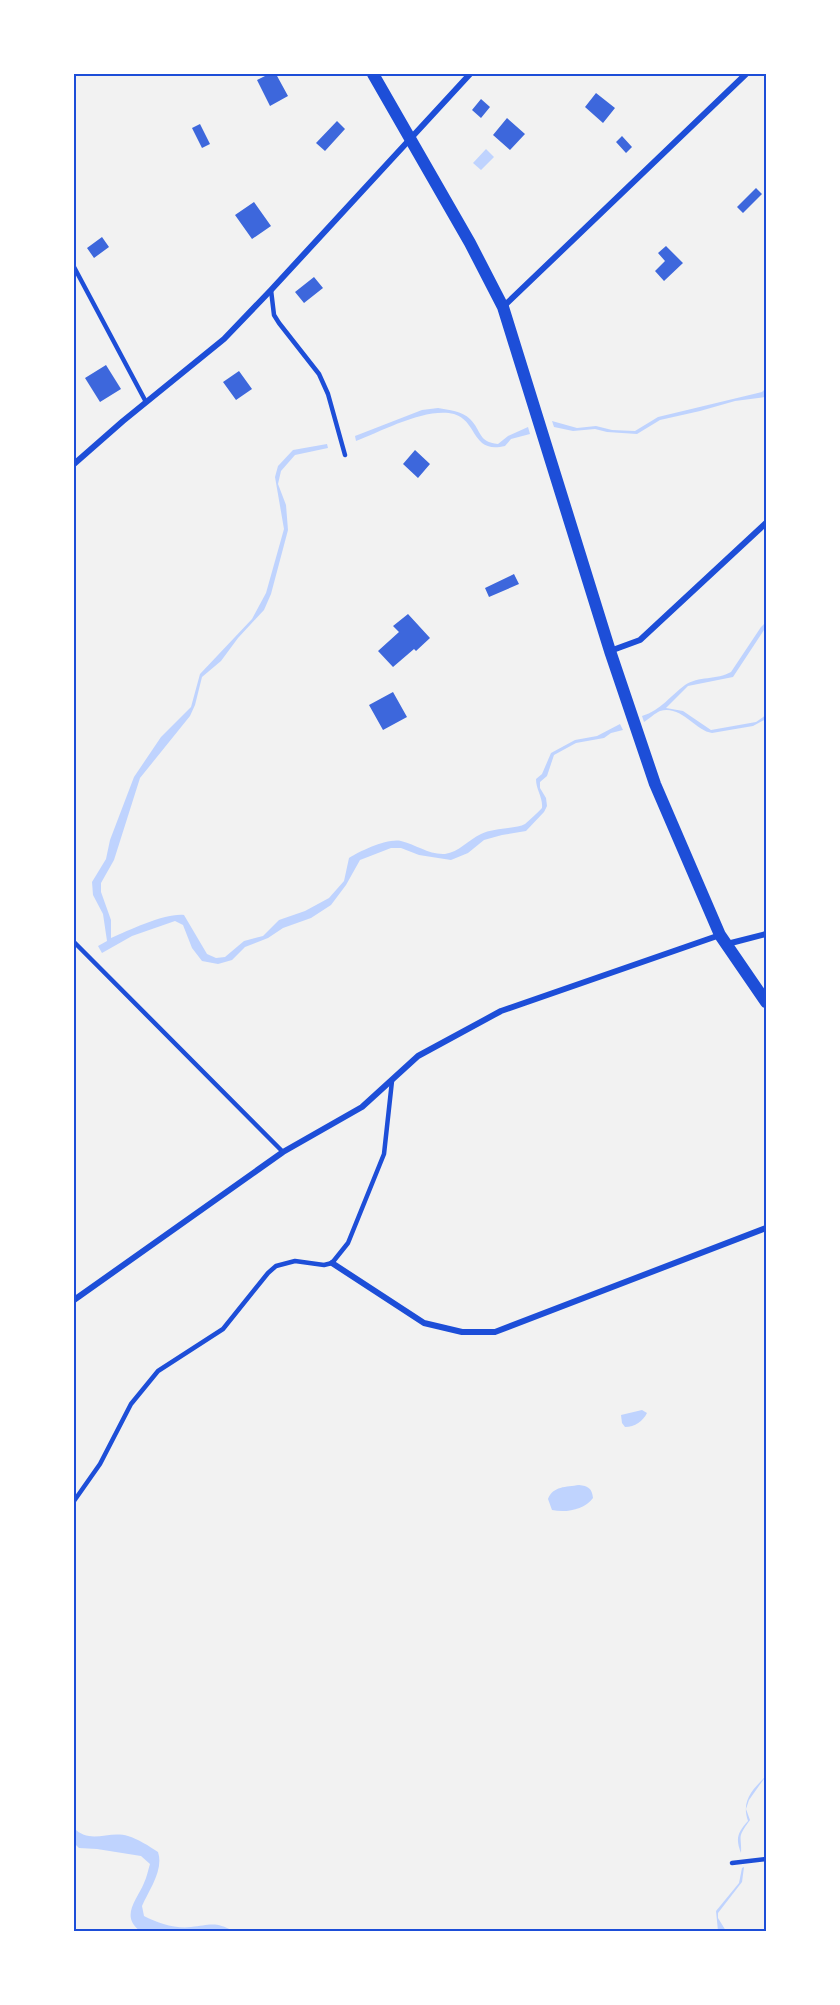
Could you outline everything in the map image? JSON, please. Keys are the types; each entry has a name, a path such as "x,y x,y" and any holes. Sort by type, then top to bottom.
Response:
{"main road":[{"path":"373,74 470,243 503,308 610,651 655,784 723,940 766,1002"}],"street":[{"path":"74,464 224,339 470,74"},
{"path":"503,308 746,74"},
{"path":"610,651 640,640 766,523"},
{"path":"74,1300 283,1152 362,1107 418,1056 501,1011 723,940 766,934"},
{"path":"332,1263 424,1323 462,1332 495,1332 766,1228"}],"lane":[{"path":"74,267 146,402"},
{"path":"271,290 274,315 319,374 328,394 345,455"},
{"path":"74,942 283,1152"},
{"path":"74,1501 100,1464 130,1404 158,1371 223,1329 276,1266 295,1261 324,1265 332,1263 348,1243 384,1154 392,1081"},
{"path":"732,1863 766,1859"}],"water":[{"path":"486,149 494,157 481,170 473,163"},
{"path":"766,388 765,397 735,401 660,420 637,434 595,429 573,431 554,427 552,421 577,428 596,426 612,430 635,431 658,417 762,392"},
{"path":"438,408 467,416 484,438 492,443 498,444 508,436 528,427 530,434 511,439 505,446 494,447 480,441 462,418 454,414 443,413 404,421 356,441 355,436 422,410"},
{"path":"327,444 328,448 295,455 281,471 278,484 286,505 288,530 271,594 264,610 238,638 221,661 202,677 190,716 140,778 114,860 101,883 101,892 111,920 111,938 158,919 184,915 207,954 216,958 225,957 244,941 263,936 279,920 305,911 329,898 344,881 349,858 367,849 382,843 401,841 433,853 445,854 455,851 476,836 486,832 525,824 542,808 536,779 542,774 551,753 575,740 597,736 620,724 623,730 611,733 604,738 576,743 554,755 547,776 540,782 547,806 526,831 484,840 468,853 451,860 419,855 401,848 391,848 360,860 331,905 311,918 283,928 268,938 245,947 232,960 218,964 202,961 192,948 183,925 175,921 132,936 102,953 98,946 107,941 103,914 93,895 92,882 106,859 110,840 134,777 161,737 191,707 200,674 252,619 266,593 284,529 275,477 278,466 293,450"},
{"path":"766,622 766,627 733,677 688,686 666,708 683,711 711,730 756,722 766,715 766,719 753,726 712,733 700,728 682,715 668,710 658,712 644,722 642,716 660,706 690,682 731,672"},
{"path":"642,1410 647,1413 641,1421 625,1427 621,1415"},
{"path":"579,1485 591,1490 593,1498 589,1502 574,1510 552,1510 548,1499 553,1492 560,1488"},
{"path":"766,1776 749,1800 746,1809 749,1796"},
{"path":"746,1809 750,1820 741,1834 741,1853 738,1839 748,1821"},
{"path":"74,1828 87,1836 128,1836 158,1852 157,1873 142,1906 144,1916 173,1926 217,1925 233,1931 140,1931 131,1920 131,1914 150,1864 141,1856 79,1848 74,1843"},
{"path":"744,1867 742,1882 718,1913 718,1918 726,1931 718,1931 716,1911 739,1883"}],"building":[{"path":"269,74 276,74 288,96 270,106 257,80"},
{"path":"596,93 615,108 603,123 585,107"},
{"path":"481,99 490,107 481,118 472,110"},
{"path":"507,118 525,134 510,150 493,135"},
{"path":"337,121 345,129 325,151 316,143"},
{"path":"200,124 210,144 202,148 192,128"},
{"path":"622,136 632,147 626,153 616,142"},
{"path":"756,188 762,194 743,213 737,207"},
{"path":"254,202 271,226 252,239 235,215"},
{"path":"102,237 109,247 94,258 87,248"},
{"path":"666,246 683,263 664,281 655,271 665,261 658,253"},
{"path":"314,277 323,288 304,303 295,292"},
{"path":"106,365 121,389 100,402 85,378"},
{"path":"239,371 252,389 236,400 223,382"},
{"path":"415,450 430,464 418,478 403,464"},
{"path":"514,574 519,584 489,597 485,588"},
{"path":"408,614 430,638 393,667 378,651 399,632 393,626"},
{"path":"393,692 407,717 383,730 369,705"}]}
